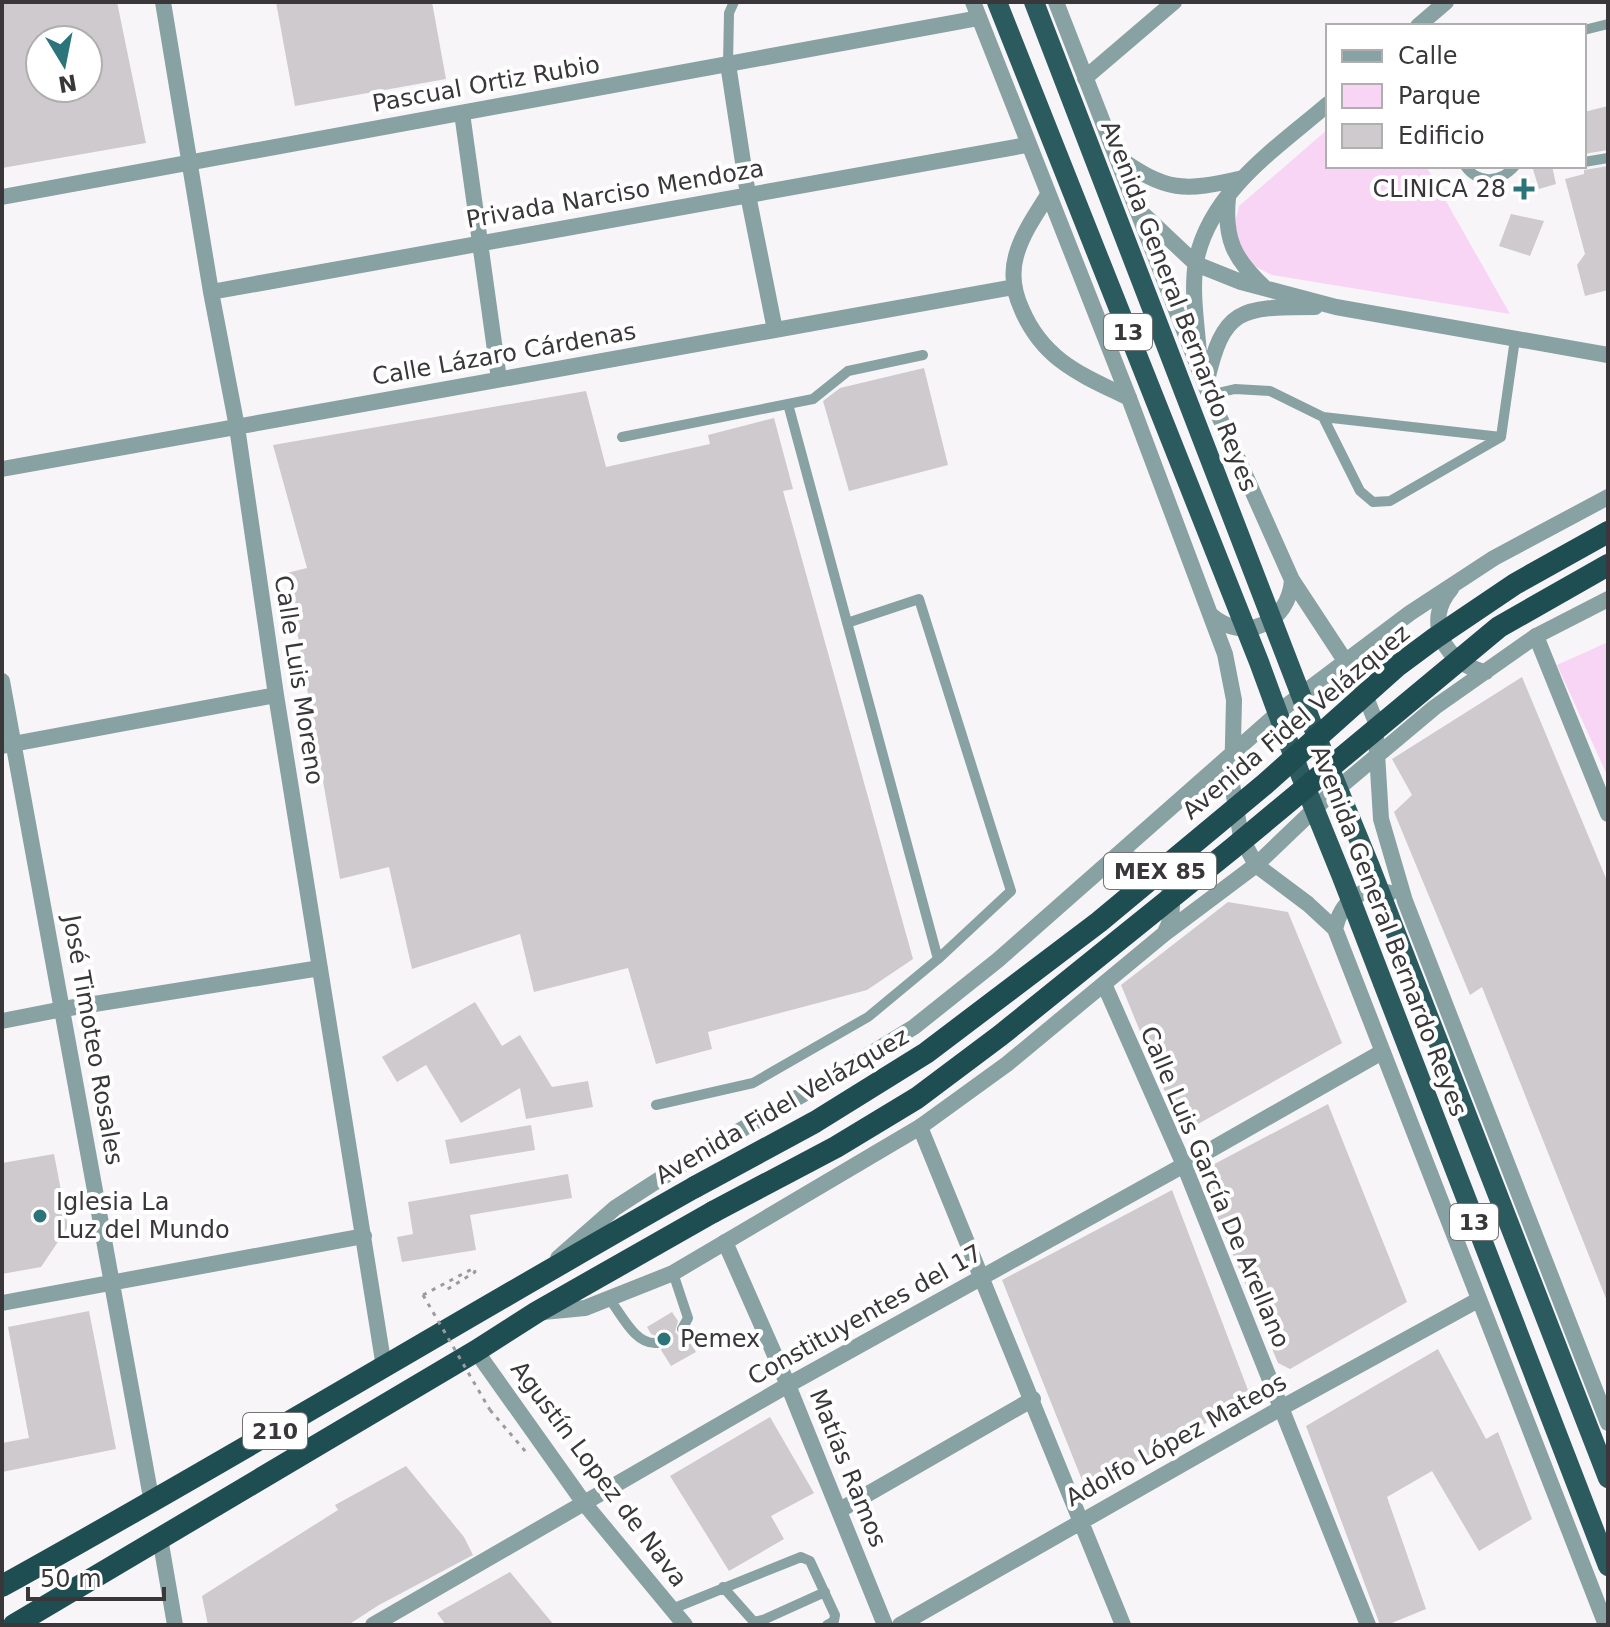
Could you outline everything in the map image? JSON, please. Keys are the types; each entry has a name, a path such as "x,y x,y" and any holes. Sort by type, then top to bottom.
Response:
{"highway":[{"name":"Avenida Fidel Velázquez","path":"2,1586 152,1503 546,1271 815,1122 926,1053 1099,922 1265,784 1406,660 1515,584 1608,532"},
{"name":"MEX 85","path":"713,1212 836,1147 917,1098 1001,1035 1233,848 1499,627 1608,565"},
{"name":"210","path":"14,1625 537,1312 713,1212"}],"main road":[{"name":"Avenida General Bernardo Reyes","path":"997,2 1259,662 1608,1566"},
{"name":"Avenida General Bernardo Reyes","path":"1034,2 1322,750 1608,1478"}],"street":[{"name":"Calle Luis Moreno","path":"163,2 211,292 237,427 276,695 384,1367"},
{"name":"Avenida General Bernardo Reyes","path":"973,2 1129,398 1225,654 1234,700 1232,784 1237,826 1256,865 1308,904 1335,929 1606,1625"},
{"name":"Avenida General Bernardo Reyes","path":"1056,2 1205,385 1292,580 1361,685 1370,705 1375,720 1381,819 1405,901 1602,1388 1608,1423"},
{"path":"1085,78 1174,2"},
{"path":"1420,24 1446,2"},
{"name":"Pascual Ortiz Rubio","path":"2,197 979,18"},
{"path":"728,64 748,195 775,330"},
{"path":"1205,385 1195,304 1196,264 1204,238 1243,178 1326,106"},
{"path":"462,113 499,379"},
{"name":"Privada Narciso Mendoza","path":"211,292 1027,145"},
{"path":"1115,155 1145,176 1175,187 1194,187 1243,178"},
{"path":"1048,195 1021,241 1015,258 1014,287 1029,327 1056,359 1129,398"},
{"path":"1228,198 1227,223 1233,249 1246,270 1265,288"},
{"path":"1136,207 1196,264 1221,275 1336,307 1608,355"},
{"name":"Calle Lázaro Cárdenas","path":"2,469 1014,287"},
{"path":"1205,385 1220,338 1237,316 1268,308 1336,307"},
{"path":"546,1271 578,1238 615,1208 697,1155 914,1027 998,960 1285,707 1410,613 1494,558 1608,497"},
{"path":"1210,614 1223,625 1236,629 1265,624 1285,605 1292,580"},
{"path":"1455,585 1447,593 1439,615 1441,639 1454,658 1474,670 1486,672"},
{"path":"537,1312 585,1308 673,1273 920,1127 1007,1064 1164,934 1256,865 1376,755 1448,698 1536,636 1608,599"},
{"path":"1536,636 1608,814"},
{"name":"José Timoteo Rosales","path":"2,681 8,745 63,1009 152,1503"},
{"path":"8,745 276,695"},
{"path":"1112,860 1135,859 1146,863 1165,878 1170,888 1173,912 1164,934"},
{"path":"1335,929 1345,904 1367,891 1381,890 1405,901"},
{"path":"2,1021 320,968"},
{"name":"Calle Luis García De Arellano","path":"1104,984 1184,1165 1368,1625"},
{"name":"Constituyentes del 17","path":"373,1625 788,1385 1382,1052"},
{"path":"920,1127 1123,1625"},
{"path":"2,1303 364,1236"},
{"name":"Matías Ramos","path":"725,1242 788,1385 885,1625"},
{"name":"Adolfo López Mateos","path":"900,1625 1281,1408 1478,1300"},
{"name":"Agustín Lopez de Nava","path":"476,1351 584,1503 685,1625"},
{"path":"840,1510 1033,1399"},
{"path":"160,1538 175,1625"}],"lane":[{"path":"728,64 729,13 734,2"},
{"path":"1586,30 1608,24"},
{"path":"1586,162 1608,158"},
{"path":"1467,168 1482,179 1499,177 1513,168"},
{"path":"1501,437 1515,339"},
{"path":"622,437 813,399 848,371 923,355"},
{"path":"1205,385 1270,391 1323,417 1501,437"},
{"path":"788,404 938,959"},
{"path":"1323,417 1360,491 1373,502 1390,501 1501,437"},
{"path":"656,1105 762,1079 868,1017 938,959 1011,891 919,599 847,623"},
{"path":"673,1273 688,1318 682,1329"},
{"path":"610,1300 642,1341 657,1343"},
{"path":"672,1609 801,1557 810,1561 835,1615 834,1621 827,1625"},
{"path":"723,1587 754,1622 825,1592"}],"path":[{"path":"443,1292 475,1272 474,1268 423,1295 490,1410"}],"green space":[{"path":"1326,131 1326,168 1427,168 1510,314 1272,275 1246,259 1234,228 1239,206"},
{"path":"1608,642 1608,777 1557,665"}],"building":[{"path":"2,2 117,2 146,143 2,168"},
{"path":"276,2 432,2 446,79 295,106"},
{"path":"1608,106 1608,150 1586,154 1586,112"},
{"path":"1608,166 1608,290 1585,296 1577,265 1585,254 1565,179 1584,174 1584,170"},
{"path":"1533,168 1552,168 1556,184 1539,189"},
{"path":"1511,214 1544,221 1530,256 1499,246"},
{"path":"924,368 948,465 849,491 823,401 840,388"},
{"path":"586,391 606,467 710,444 708,435 774,418 793,489 783,491 913,959 867,990 708,1032 712,1049 656,1064 628,968 534,992 520,934 412,969 389,867 340,879 287,573 307,568 273,445"},
{"path":"1522,677 1608,883 1607,1301 1482,987 1470,995 1394,812 1412,795 1392,759"},
{"path":"1228,902 1288,912 1342,1043 1182,1133 1121,985"},
{"path":"475,1002 502,1046 520,1035 552,1087 588,1081 593,1107 526,1119 520,1088 461,1123 426,1065 397,1082 382,1057"},
{"path":"1328,1104 1407,1302 1290,1369 1278,1363 1203,1182 1205,1169"},
{"path":"531,1125 535,1150 450,1164 445,1140"},
{"name":"Iglesia La Luz del Mundo","path":"54,1154 68,1227 41,1267 2,1274 2,1163"},
{"path":"568,1174 572,1198 470,1215 476,1250 402,1262 397,1237 413,1234 408,1202"},
{"path":"1172,1190 1251,1398 1086,1490 1002,1280"},
{"path":"89,1311 116,1449 2,1472 2,1443 29,1438 8,1327"},
{"path":"672,1312 678,1321 675,1332 686,1336 696,1352 671,1366 661,1350 664,1339 651,1334 647,1327"},
{"path":"1438,1349 1486,1439 1498,1432 1532,1519 1479,1551 1432,1471 1387,1497 1426,1609 1380,1625 1306,1426"},
{"path":"770,1417 814,1493 771,1516 784,1539 729,1571 670,1476"},
{"path":"406,1466 464,1537 473,1555 348,1625 208,1625 202,1596 338,1510 335,1505"},
{"path":"510,1572 554,1625 446,1625 437,1613"}],"place":[{"name":"CLINICA 28","path":"1524,189"},
{"name":"Iglesia La Luz del Mundo","path":"40,1216"},
{"name":"Pemex","path":"664,1339"}]}
